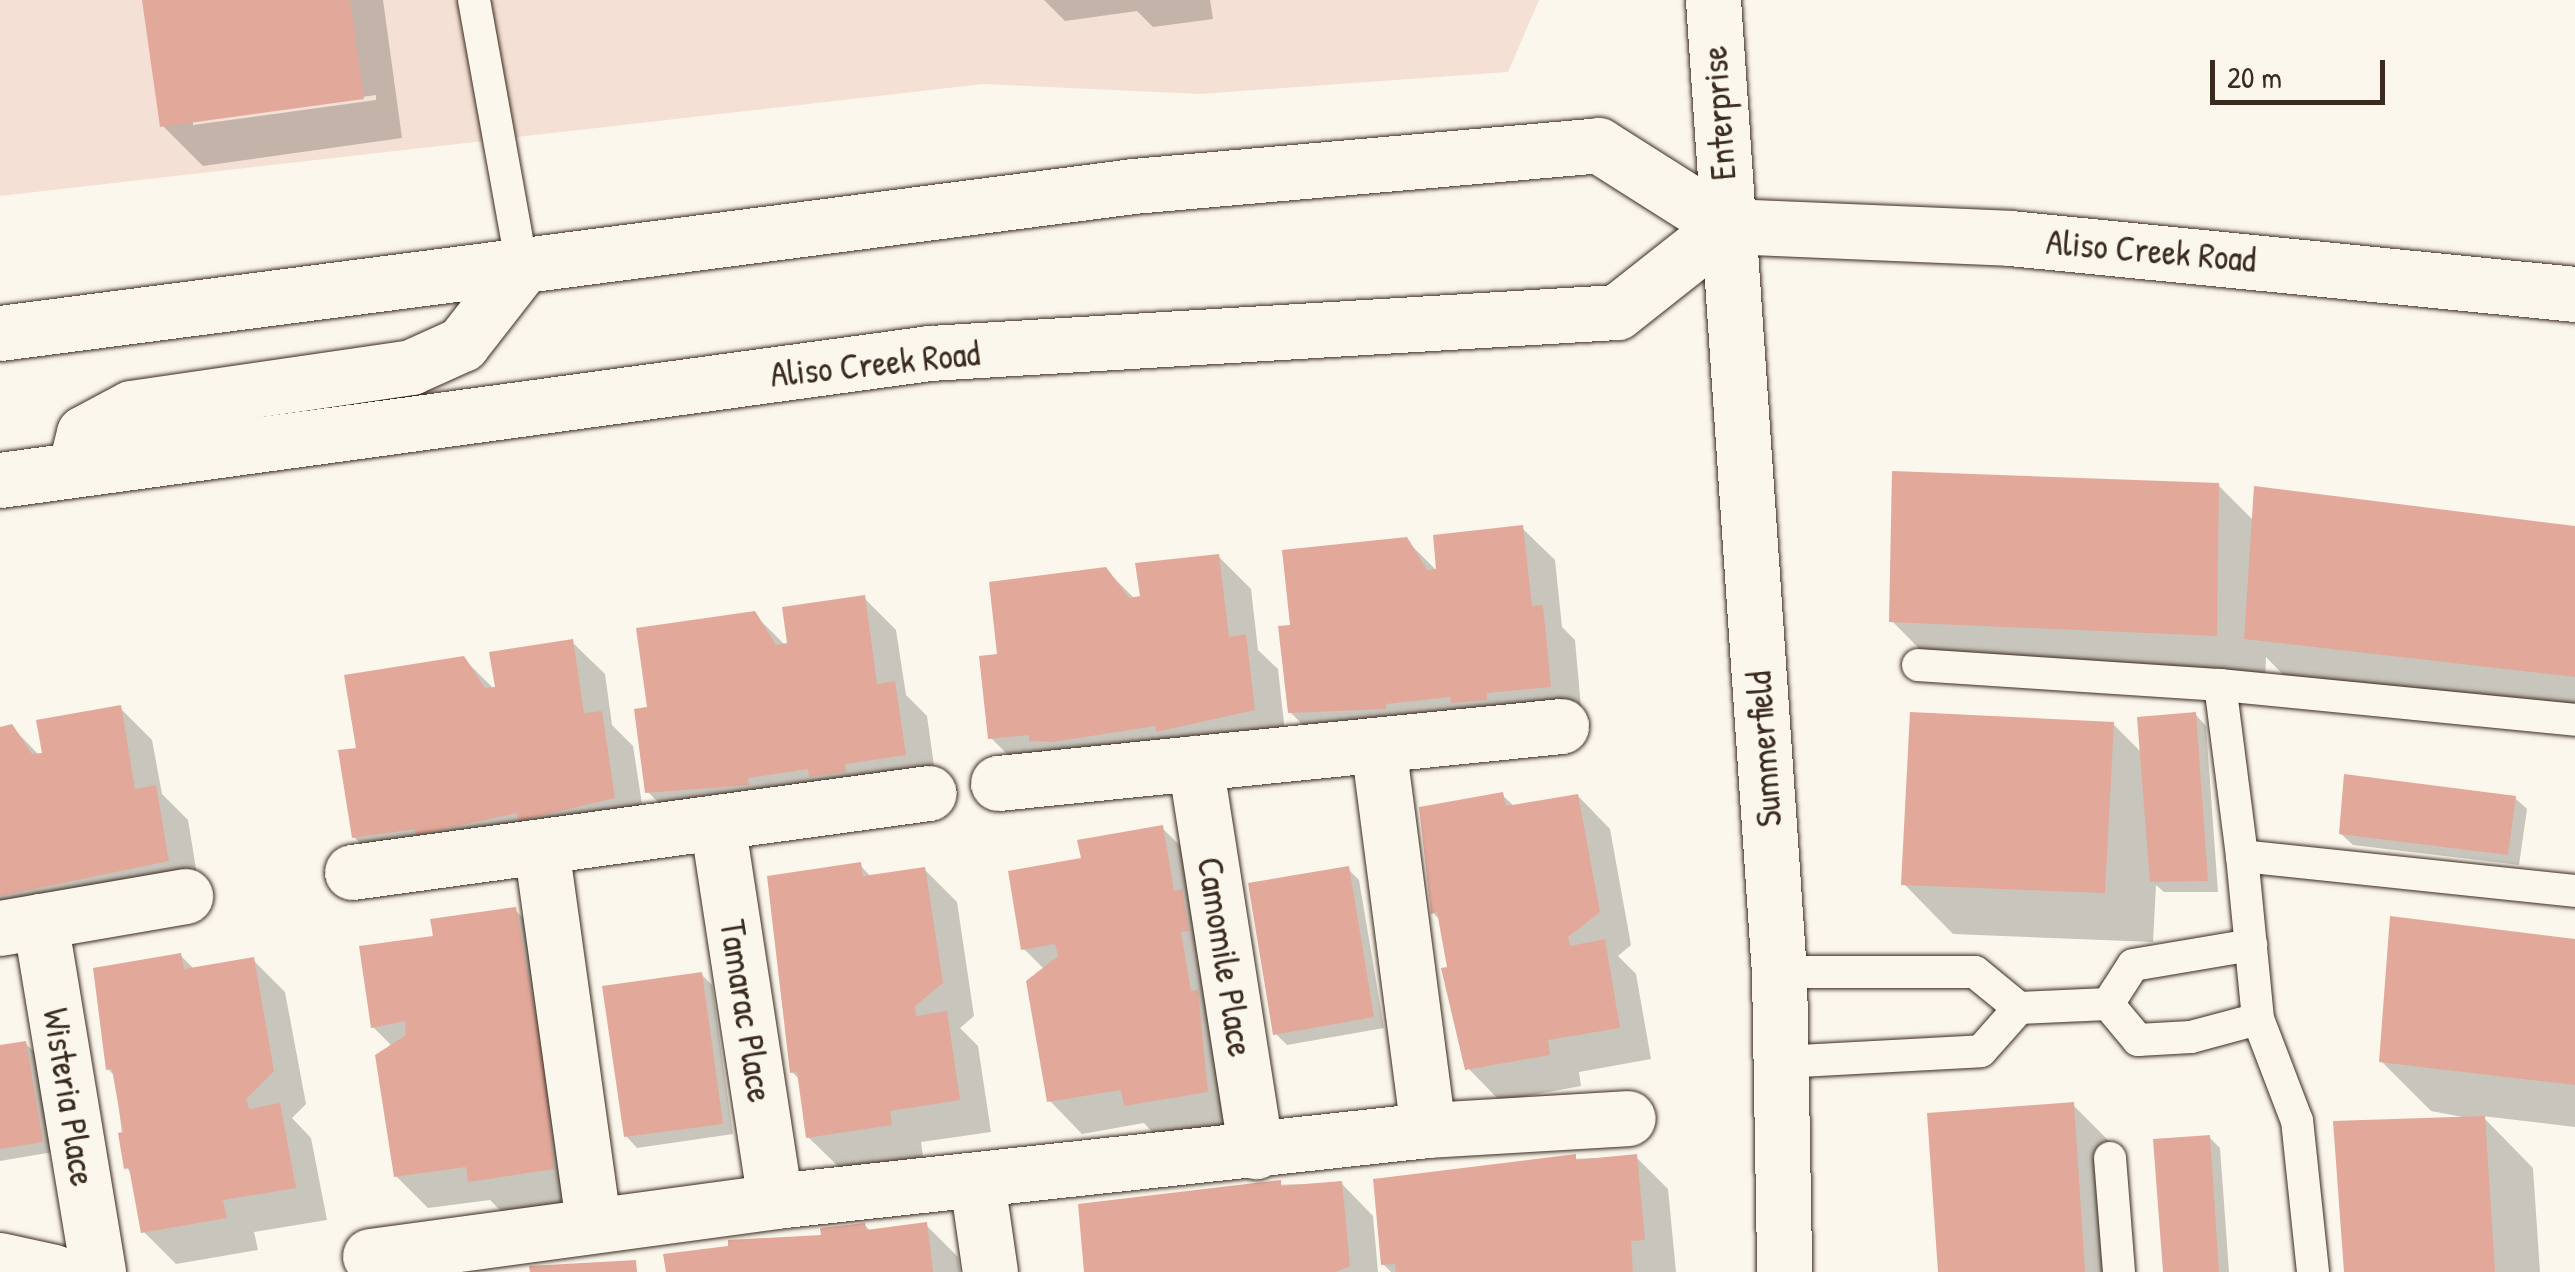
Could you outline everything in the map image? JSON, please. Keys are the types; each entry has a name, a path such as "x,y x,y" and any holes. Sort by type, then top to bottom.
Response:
{"street":[{"name":"Enterprise","path":"1713,0 1726,226"},
{"path":"0,333 1132,186 1598,144 1726,226"},
{"name":"Aliso Creek Road","path":"0,480 930,354 1617,312 1726,226 2010,238 2575,294"},
{"name":"Summerfield","path":"1726,226 1779,972 1784,1272"},
{"path":"75,469 84,433 130,408 411,367 462,344 522,266"},
{"path":"998,783 1561,726"},
{"path":"1378,744 1428,1130"},
{"name":"Camomile Place","path":"1195,763 1256,1150"},
{"path":"352,872 929,793"},
{"name":"Tamarac Place","path":"716,822 775,1201"},
{"path":"541,847 593,1224"},
{"name":"Wisteria Place","path":"98,1272 20,925 184,896"},
{"path":"370,1256 775,1201 1428,1130 1628,1118"},
{"path":"977,1182 990,1272"},
{"path":"0,1260 54,1272"}],"lane":[{"path":"474,0 522,266"},
{"path":"1918,666 2220,685 2575,720"},
{"path":"2220,685 2258,1019 2297,1121 2313,1272"},
{"path":"2242,856 2575,890"},
{"path":"2108,1004 2133,965 2251,946"},
{"path":"1779,972 1974,972 2018,1008 2108,1004"},
{"path":"2108,1004 2138,1040 2191,1037 2258,1019"},
{"path":"1781,1062 1981,1051 2018,1008"},
{"path":"2110,1158 2119,1272"}],"shaded area":[{"path":"0,0 1539,0 1508,72 1200,94 983,84 0,196"}],"building":[{"path":"142,0 350,0 364,99 160,127"},
{"path":"1892,471 2219,483 2217,636 1889,622"},
{"path":"2254,486 2575,526 2575,677 2244,639"},
{"path":"1523,525 1532,606 1543,605 1551,687 1487,693 1487,700 1451,703 1450,697 1386,704 1386,709 1288,713 1278,626 1290,625 1282,550 1407,537 1427,570 1436,569 1433,535"},
{"path":"1219,554 1229,637 1246,634 1255,710 1156,732 1155,726 1053,742 1029,741 1029,735 988,739 979,656 997,654 989,582 1106,567 1129,598 1140,596 1135,563"},
{"path":"865,595 877,684 895,681 906,755 845,764 846,772 809,777 808,769 748,778 749,785 645,793 634,709 647,707 636,628 755,611 776,645 787,643 782,607"},
{"path":"573,639 584,713 602,711 615,798 518,821 517,813 416,835 415,829 352,838 338,750 356,748 344,675 464,656 485,688 495,687 489,652"},
{"path":"121,705 135,789 156,785 169,861 0,896 0,727 12,724 32,754 42,753 36,720"},
{"path":"1910,712 2114,722 2105,893 1901,885"},
{"path":"2196,712 2208,881 2150,882 2137,717"},
{"path":"2344,774 2516,796 2508,855 2339,834"},
{"path":"1503,792 1506,806 1578,794 1600,912 1568,937 1570,946 1605,939 1620,1028 1548,1040 1550,1055 1465,1070 1441,968 1447,967 1437,912 1431,914 1419,807"},
{"path":"1163,825 1174,891 1182,889 1189,931 1181,932 1191,991 1198,990 1208,1092 1124,1106 1121,1090 1047,1102 1026,981 1058,956 1055,944 1021,950 1008,871 1081,858 1077,840"},
{"path":"861,862 863,876 925,867 943,983 915,1006 916,1016 947,1011 960,1100 890,1111 892,1125 806,1138 797,1072 790,1073 767,876"},
{"path":"1349,866 1374,1017 1273,1035 1248,883"},
{"path":"516,907 545,1069 554,1169 468,1182 466,1167 394,1177 375,1055 406,1035 405,1021 371,1028 359,946 433,936 430,919"},
{"path":"2390,916 2575,939 2575,1085 2379,1062"},
{"path":"181,953 184,969 254,957 274,1071 246,1099 249,1109 280,1103 296,1188 223,1200 227,1218 141,1233 129,1168 124,1169 118,1133 123,1132 112,1069 106,1070 93,968"},
{"path":"702,972 723,1124 624,1137 602,986"},
{"path":"26,1041 43,1142 0,1149 0,1045"},
{"path":"2074,1102 2085,1272 1938,1272 1927,1113"},
{"path":"2485,1116 2495,1272 2344,1272 2333,1121"},
{"path":"2210,1135 2219,1272 2163,1272 2153,1139"},
{"path":"1576,1154 1576,1160 1637,1154 1645,1240 1631,1241 1633,1272 1396,1272 1395,1264 1381,1265 1373,1179"},
{"path":"1281,1180 1281,1186 1342,1181 1350,1266 1336,1272 1084,1272 1078,1204"},
{"path":"927,1222 933,1272 666,1272 663,1254 728,1246 728,1240 821,1235 820,1228 865,1223 866,1230"},
{"path":"636,1260 637,1272 530,1272 529,1266"}]}
